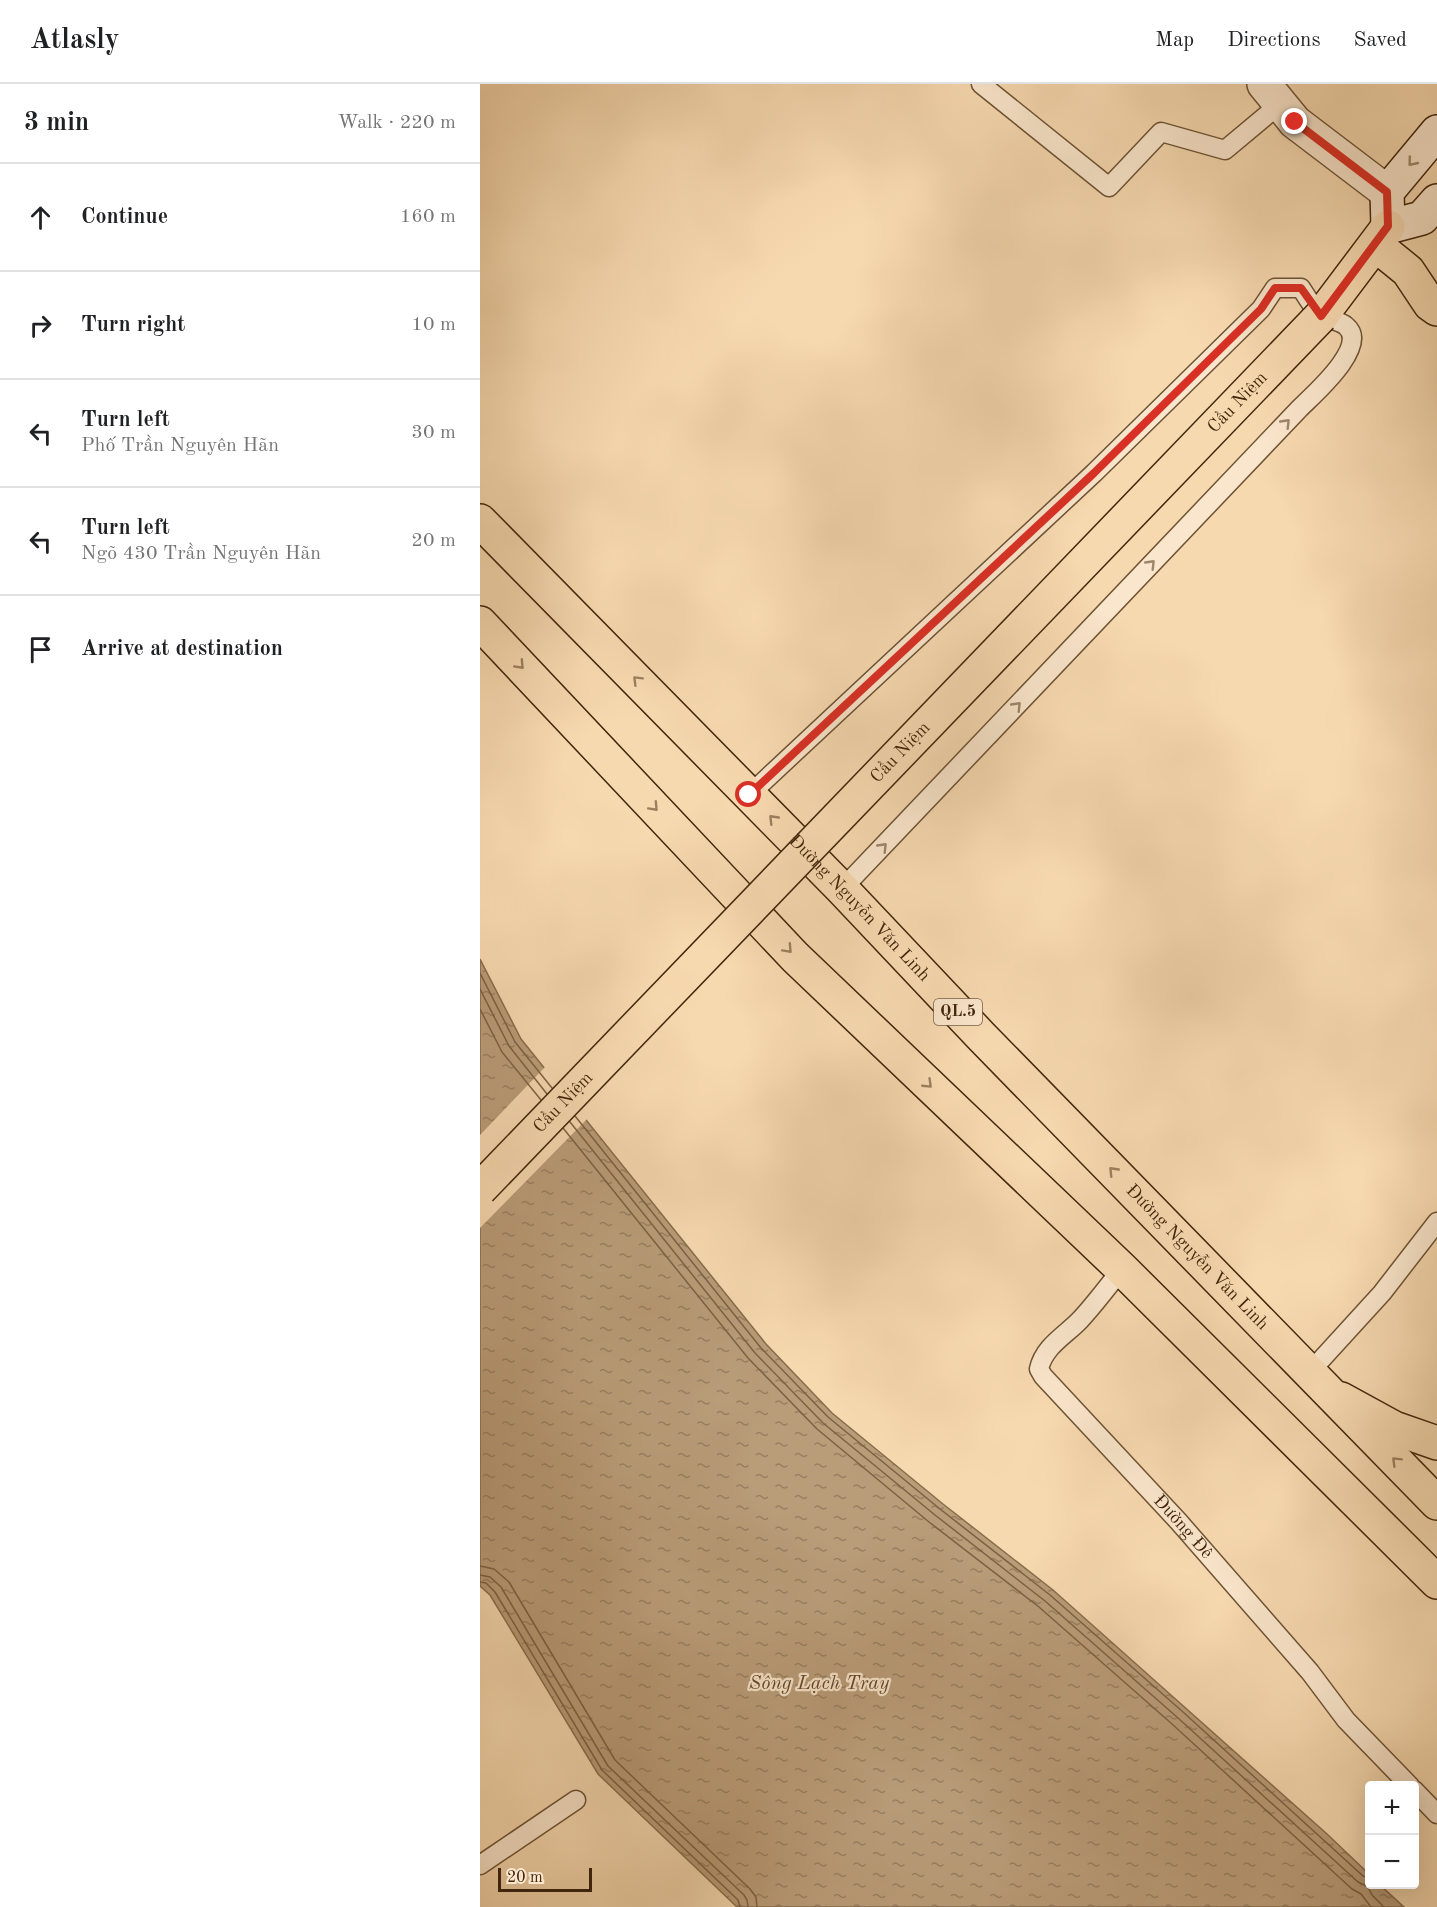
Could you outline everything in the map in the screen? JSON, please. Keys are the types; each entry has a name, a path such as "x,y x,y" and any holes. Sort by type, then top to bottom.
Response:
{"main road":[{"path":"1272,94 1295,122 1387,192"},
{"path":"1382,236 1387,192 1437,132"},
{"path":"1382,236 1422,218 1437,201"},
{"path":"1382,236 1422,274 1430,304 1437,309"},
{"name":"Cầu Niệm","path":"480,1189 1321,316 1382,236"},
{"name":"Đường Nguyễn Văn Linh","path":"480,521 842,889 981,1036 1437,1503"},
{"path":"480,623 795,957 1122,1269 1437,1582"},
{"path":"1318,1382 1394,1428 1437,1443"}],"lane":[{"path":"981,84 1109,187 1161,132 1225,150 1272,94"},
{"path":"749,795 1094,473 1261,309 1275,288 1301,288 1321,316 1346,326 1351,334 1351,344 1347,356 1330,379 1283,425 842,889"},
{"path":"1318,1382 1437,1222"},
{"name":"Đường Đê","path":"1122,1269 1080,1320 1041,1359 1039,1369 1179,1522 1310,1672 1346,1720 1406,1781"},
{"path":"1419,1795 1437,1814"},
{"path":"480,1864 576,1800"}],"water":[{"name":"Sông Lạch Tray","path":"480,959 521,1039 766,1344 832,1413 1053,1590 1327,1834 1365,1870 1365,1889 1384,1889 1404,1907 737,1907 598,1774 490,1595 480,1586"}],"pier":[{"path":"546,1066 588,1118 480,1228 480,1135"}],"route":[{"path":"749,795 1094,473 1261,309 1275,288 1301,288 1321,316 1388,226 1387,192 1295,122"}]}
